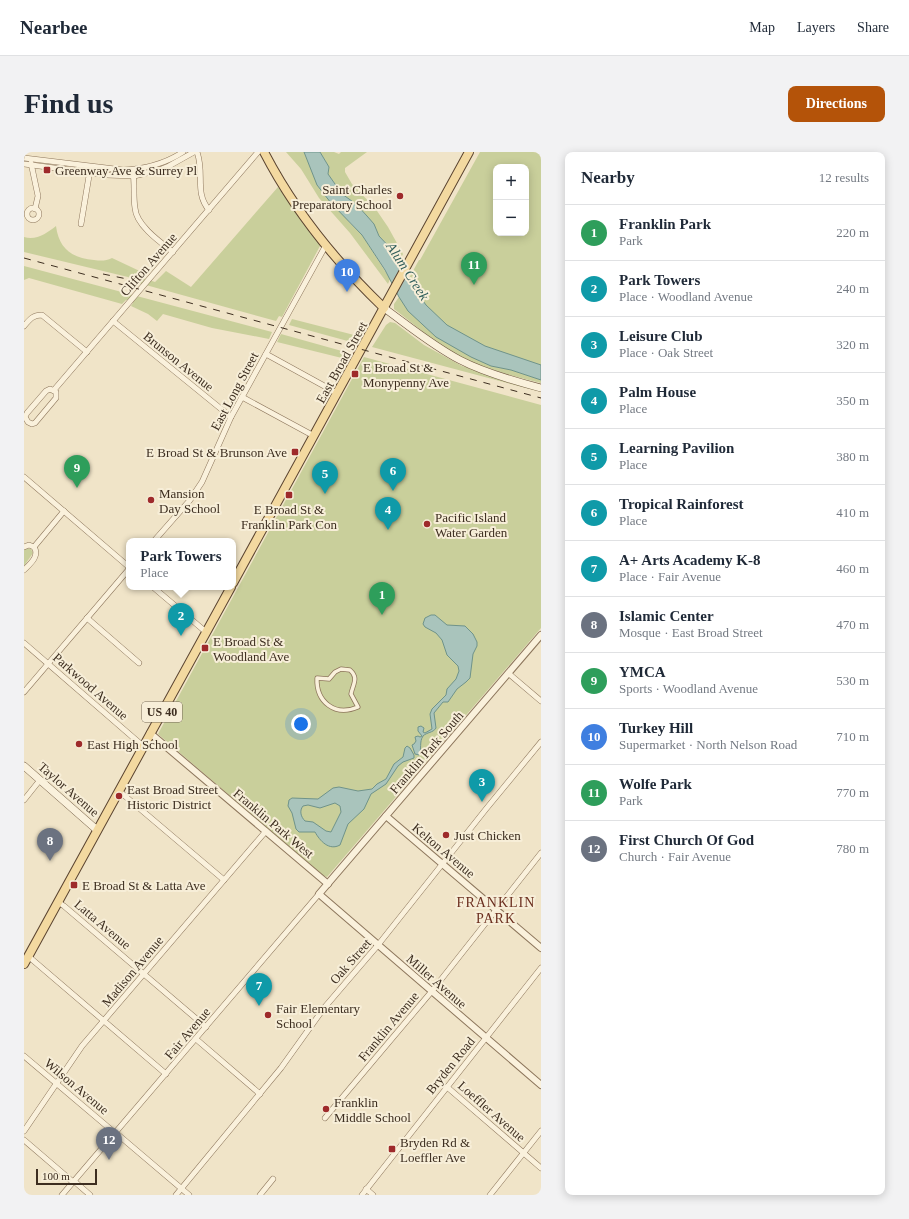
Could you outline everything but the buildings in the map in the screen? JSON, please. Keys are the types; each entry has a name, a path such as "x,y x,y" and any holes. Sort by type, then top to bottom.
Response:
{"main road":[{"path":"264,152 282,185 326,245 384,308 435,345 461,361 483,371 541,388"},
{"name":"East Broad Street","path":"236,578 469,152"},
{"name":"US 40","path":"26,960 229,590"},
{"name":"Taylor Avenue","path":"24,766 97,830"}],"street":[{"path":"24,158 31,162 90,170 114,170 133,169 157,164 167,161 183,152"},
{"path":"90,170 107,175 134,176 159,170 194,152"},
{"path":"197,152 200,161 201,198 209,210"},
{"name":"Clifton Avenue","path":"54,390 258,152"},
{"path":"24,164 31,162"},
{"path":"31,162 38,196 35,209"},
{"path":"133,169 135,208 138,216 155,238 173,252"},
{"path":"81,224 90,170"},
{"name":"East Long Street","path":"157,538 190,500 199,486 231,417 326,245"},
{"path":"24,326 31,317 37,315 46,317 87,352"},
{"name":"Brunson Avenue","path":"113,322 231,417"},
{"path":"266,354 337,393"},
{"name":"Clifton Avenue","path":"50,389 54,390 56,398 37,421 32,424 26,424 25,417 27,413 46,391 50,389"},
{"path":"242,397 314,436"},
{"path":"24,477 126,565"},
{"path":"34,547 64,512"},
{"path":"24,547 34,547"},
{"path":"24,570 35,558 36,554 34,547"},
{"path":"24,692 126,572"},
{"path":"157,590 206,632"},
{"path":"87,618 139,663"},
{"name":"Franklin Park South","path":"328,884 541,635"},
{"name":"Parkwood Avenue","path":"24,643 143,746"},
{"path":"341,669 350,670 356,679 351,694 358,707 344,710 327,704 318,691 317,678 330,679 335,672 341,669"},
{"path":"508,673 541,701"},
{"name":"Franklin Park West","path":"150,733 328,884"},
{"name":"Oak Street","path":"176,1195 260,1094 297,1047 324,1008 378,945 541,742"},
{"path":"24,800 40,780"},
{"path":"119,791 224,880"},
{"name":"Kelton Avenue","path":"386,816 541,948"},
{"name":"Madison Avenue","path":"24,1131 81,1048 266,831"},
{"name":"Franklin Avenue","path":"324,1118 432,991 541,853"},
{"name":"Fair Avenue","path":"62,1195 328,884"},
{"name":"Miller Avenue","path":"319,894 541,1085"},
{"name":"Latta Avenue","path":"58,902 206,1027"},
{"path":"26,960 104,1021 166,1074"},
{"name":"Bryden Road","path":"362,1195 541,968"},
{"path":"196,1039 260,1094"},
{"name":"Wilson Avenue","path":"24,1056 189,1195"},
{"name":"Loeffler Avenue","path":"447,1087 541,1168"},
{"path":"490,1195 541,1131"},
{"path":"24,1140 90,1195"},
{"path":"260,1195 273,1179"},
{"path":"366,1189 373,1195"}],"green space":[{"path":"286,152 304,152 349,222 362,235 390,279 388,284 350,233 319,198 301,169"},
{"path":"320,152 334,152 339,154 341,152 367,152 345,168 345,172 352,184 375,208 388,227 403,254 399,262 394,252 379,236 374,225 367,216 356,204 342,194 327,174 329,167"},
{"path":"480,152 541,152 541,383 509,375 459,356 433,340 394,309 394,304 409,282 408,280"},
{"path":"278,187 320,246 282,317 279,316 276,321 135,282 132,278 24,252 24,237 37,237 45,234 56,226 60,241 68,251 79,257 101,261 112,258 146,274 143,278 155,282 166,271 191,287"},
{"path":"24,266 272,332 269,339 212,328 163,314 157,321 148,314 131,306 133,303 126,300 122,304 29,278 24,280"},
{"path":"292,319 358,336 355,343 289,325"},
{"path":"390,322 395,323 424,345 462,366 541,388 541,392 372,347 386,325"},
{"path":"281,334 349,353 346,359 277,342"},
{"path":"364,357 541,405 541,628 327,877 322,875 158,734"},
{"path":"25,548 31,549 33,553 24,566 24,550"}],"water":[{"path":"304,152 320,152 329,167 328,174 342,194 356,204 374,224 379,236 394,252 408,280 426,305 447,325 485,346 541,365 541,380 511,370 491,366 471,357 436,337 408,311 385,270 362,235 331,203 317,185"},
{"path":"435,615 447,625 465,626 473,634 477,642 477,646 473,654 470,678 457,689 448,702 443,702 434,713 436,728 423,736 419,755 415,754 412,745 416,741 415,737 422,736 418,731 418,727 421,726 424,728 423,732 425,733 432,729 430,714 432,709 446,695 447,689 456,679 459,671 458,666 447,655 442,640 436,633 425,627 423,624 425,618"},
{"path":"407,746 410,748 414,758 403,762 398,766 386,784 371,794 364,809 348,824 340,845 336,847 329,846 319,839 315,832 299,832 296,829 292,813 288,806 289,800 292,798 318,799 333,788 339,787 358,791 372,789 386,779 394,764 403,757","holes":["335,803 340,806 341,812 331,832 326,831 313,822 305,821 302,818 301,810 303,806 308,805 320,808"]}],"railway":[{"path":"24,258 541,398"},
{"path":"103,274 132,280"}],"place":[{"name":"Greenway Ave & Surrey Pl","path":"47,170"},
{"name":"Saint Charles Preparatory School","path":"400,196"},
{"name":"Wolfe Park","path":"474,285"},
{"name":"Turkey Hill","path":"347,292"},
{"name":"E Broad St & Monypenny Ave","path":"355,374"},
{"name":"E Broad St & Brunson Ave","path":"295,452"},
{"name":"YMCA","path":"77,488"},
{"name":"Tropical Rainforest","path":"393,491"},
{"name":"Learning Pavilion","path":"325,494"},
{"name":"E Broad St & Franklin Park Con","path":"289,495"},
{"name":"Mansion Day School","path":"151,500"},
{"name":"Pacific Island Water Garden","path":"427,524"},
{"name":"Palm House","path":"388,530"},
{"name":"Franklin Park","path":"382,615"},
{"name":"Park Towers","path":"181,636"},
{"name":"E Broad St & Woodland Ave","path":"205,648"},
{"name":"East High School","path":"79,744"},
{"name":"East Broad Street Historic District","path":"119,796"},
{"name":"Leisure Club","path":"482,802"},
{"name":"Just Chicken","path":"446,835"},
{"name":"Islamic Center","path":"50,861"},
{"name":"E Broad St & Latta Ave","path":"74,885"},
{"name":"A+ Arts Academy K-8","path":"259,1006"},
{"name":"Fair Elementary School","path":"268,1015"},
{"name":"Franklin Middle School","path":"326,1109"},
{"name":"Bryden Rd & Loeffler Ave","path":"392,1149"},
{"name":"First Church Of God","path":"109,1160"}],"district":[{"name":"FRANKLIN PARK","path":"496,910"}],"water label":[{"name":"Alum Creek","path":"408,271"}]}
